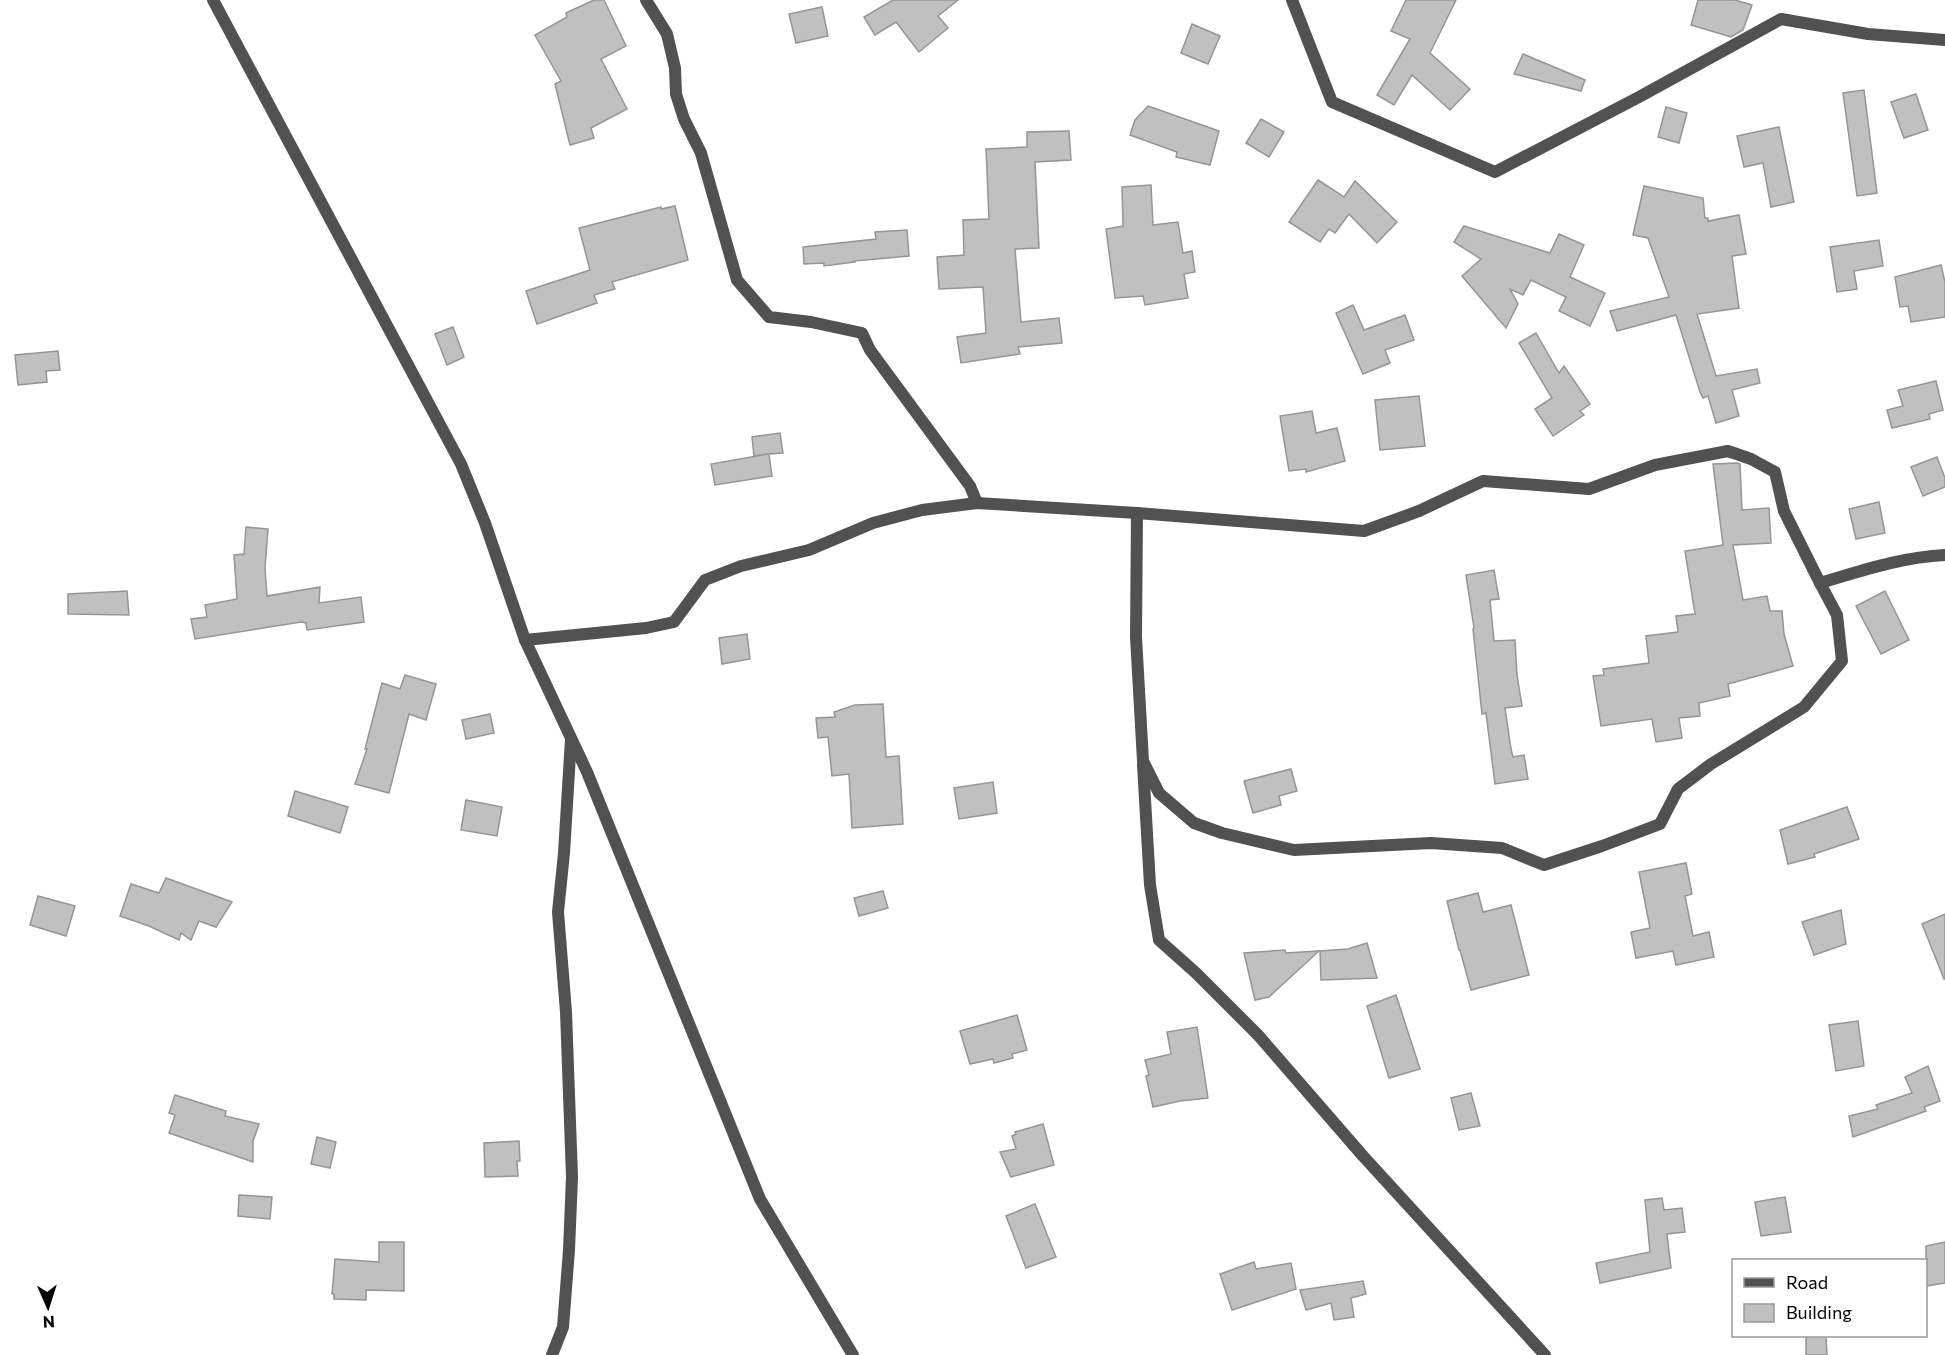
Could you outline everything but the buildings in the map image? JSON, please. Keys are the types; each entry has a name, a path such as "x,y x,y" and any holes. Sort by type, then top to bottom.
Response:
{"street":[{"path":"213,0 461,464 485,523 525,640 572,736 760,1199 853,1355"},
{"path":"646,0 667,34 675,68 676,94 684,118 701,153 738,280 768,317 811,322 862,333 870,350 970,486 977,502"},
{"path":"1292,0 1332,102 1495,172 1781,19 1868,34 1945,40"},
{"path":"525,640 646,628 674,622 705,580 741,566 809,550 873,524 922,510 977,502 1364,531 1419,511 1483,482 1589,489 1655,465 1728,451 1751,459 1776,472 1784,511 1837,615 1842,661 1804,707 1710,764 1678,789 1660,824 1544,865 1502,848 1431,843 1294,850 1222,832 1194,823 1159,793 1143,761"},
{"path":"1137,513 1136,637 1150,885 1159,940 1196,973 1258,1035 1363,1156 1545,1355"},
{"path":"1820,583 1878,566 1924,556 1945,555"},
{"path":"552,1355 563,1326 572,1177 566,1012 558,912 572,736"},
{"path":"1527,1337 1528,1355"}]}
